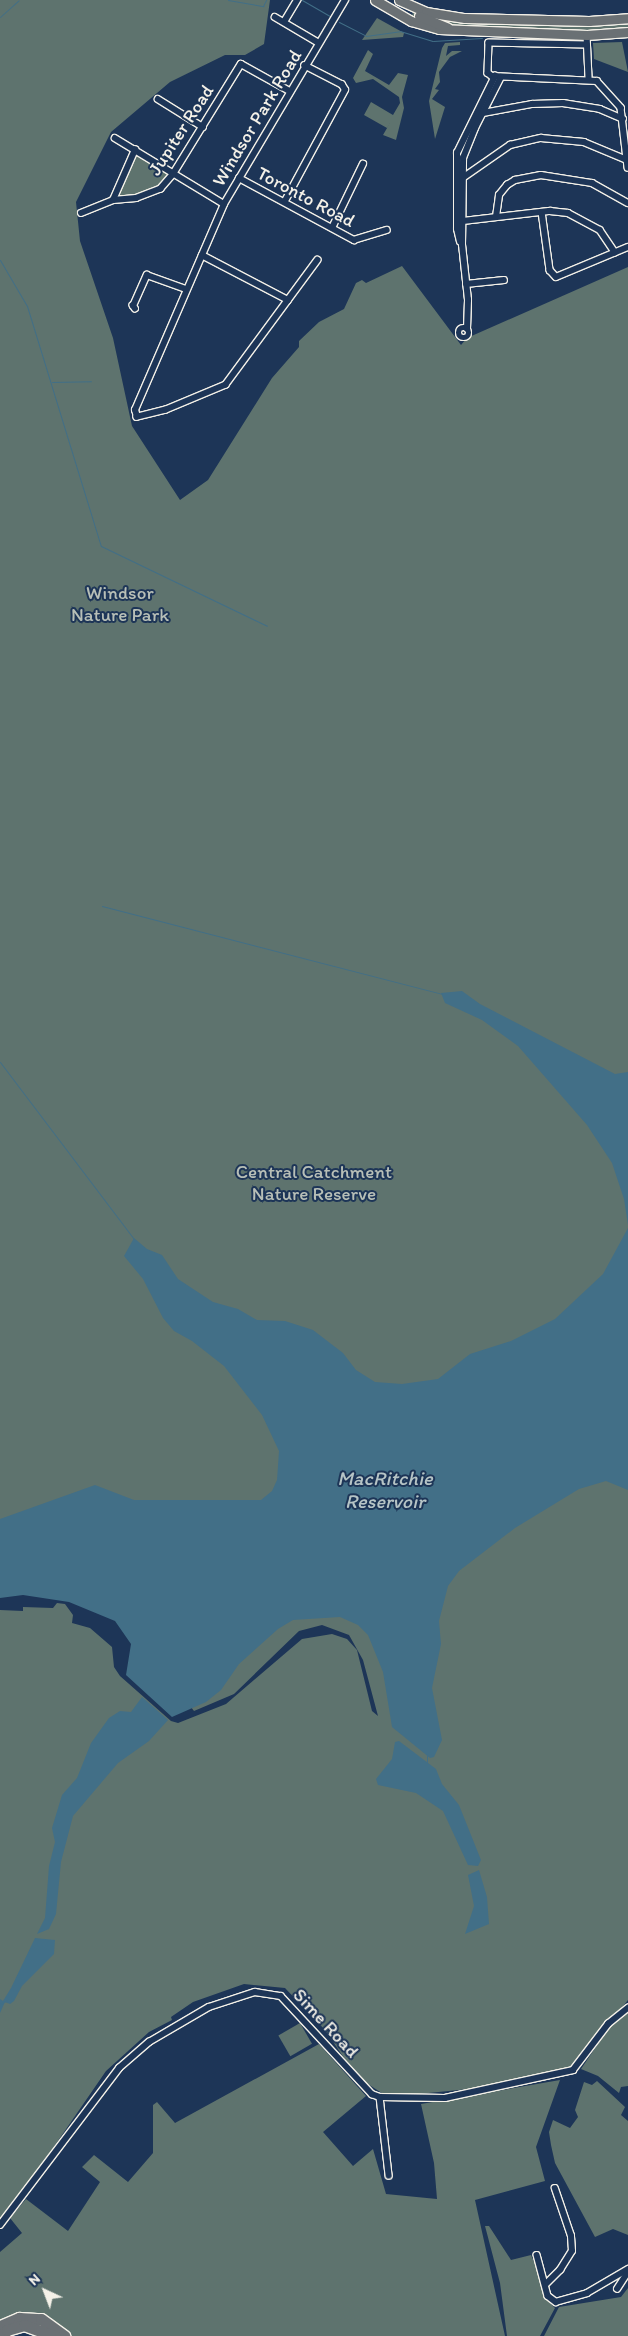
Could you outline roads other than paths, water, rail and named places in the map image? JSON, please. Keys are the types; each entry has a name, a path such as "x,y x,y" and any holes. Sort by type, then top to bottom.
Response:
{"highway":[{"path":"0,2326 19,2318 41,2319 64,2336"},
{"path":"1,2336 7,2330 24,2325 55,2336"}],"main road":[{"path":"375,0 401,16 422,25 450,30 587,35 628,32"},
{"path":"399,0 426,12 465,18 589,21 628,18"},
{"path":"401,16 411,6"},
{"path":"411,6 415,14 450,30"}],"street":[{"path":"284,22 297,0"},
{"name":"Windsor Park Road","path":"318,260 226,385 166,410 137,417 135,410 224,204 345,0"},
{"path":"275,17 319,44"},
{"path":"587,35 589,78"},
{"path":"587,45 489,43 488,71 498,77 589,78 597,81 617,100 623,118 628,168"},
{"name":"Jupiter Road","path":"81,213 113,200 154,193 173,174 241,64 290,91"},
{"path":"286,201 345,90 342,85 305,66"},
{"path":"467,329 466,284 462,245 464,152 498,77"},
{"path":"462,245 457,229 456,153 498,77"},
{"path":"158,99 203,127"},
{"path":"483,113 532,104 563,103 600,109 623,118"},
{"path":"115,138 224,204"},
{"path":"464,177 510,145 541,138 584,142 627,160"},
{"path":"113,200 135,150"},
{"path":"332,228 363,164"},
{"path":"496,217 499,196 507,185 515,180 541,175 592,183 628,203"},
{"name":"Toronto Road","path":"239,178 360,241 387,230"},
{"path":"464,221 560,211 584,219 608,238 615,252"},
{"path":"542,212 553,275 560,276 628,247"},
{"path":"202,255 288,300"},
{"path":"135,309 133,306 147,275 186,289"},
{"path":"466,284 504,280"},
{"name":"Sime Road","path":"0,2225 119,2068 149,2042 208,2007 255,1992 281,1996 354,2076 372,2094 380,2097"},
{"path":"389,2175 380,2097 445,2098 563,2074 581,2063 608,2024 628,2008"},
{"path":"546,2284 560,2270 572,2251 571,2236 555,2189"},
{"path":"537,2255 548,2296 556,2302 598,2288 628,2270"},
{"path":"617,2289 628,2270"}],"water":[{"path":"462,991 480,1004 615,1074 628,1072 628,1225 624,1199 612,1163 587,1125 518,1046 482,1020 445,1003 441,993"},
{"name":"MacRitchie Reservoir","path":"628,1228 628,1490 606,1481 579,1489 515,1528 459,1571 448,1586 439,1621 441,1644 432,1688 442,1740 434,1757 430,1758 392,1727 383,1672 368,1635 358,1625 340,1617 293,1620 278,1629 239,1664 221,1690 206,1702 172,1717 126,1675 131,1644 115,1621 69,1602 23,1595 0,1598 0,1519 95,1485 134,1500 261,1500 272,1491 277,1480 279,1451 262,1415 224,1366 192,1341 174,1331 163,1318 143,1279 124,1256 134,1238 147,1249 162,1255 178,1279 213,1302 238,1309 257,1320 285,1321 313,1330 343,1353 356,1370 375,1382 402,1384 438,1379 470,1354 511,1341 555,1319 603,1274"},
{"path":"142,1697 168,1720 149,1741 118,1763 73,1816 61,1862 56,1914 49,1929 37,1934 45,1918 49,1866 55,1842 52,1828 62,1795 77,1778 91,1743 109,1718 120,1711 131,1712"},
{"path":"399,1741 436,1769 442,1784 459,1805 481,1860 478,1866 468,1865 443,1811 416,1793 378,1785 376,1779 392,1759 395,1742"},
{"path":"479,1870 487,1897 489,1924 465,1934 474,1906 468,1875"},
{"path":"35,1938 55,1940 54,1954 22,1986 14,2001 10,2004 5,2002 0,2013 0,1999 3,2001 11,1988"}],"waterway":[{"path":"0,17 19,0"},
{"path":"228,0 263,6 266,0"},
{"path":"302,0 331,17"},
{"path":"339,22 366,36 400,31 433,41 482,38"},
{"path":"0,260 27,306 101,546 267,626"},
{"path":"52,382 91,381"},
{"path":"102,906 442,994"},
{"path":"0,1062 134,1239"},
{"path":"427,1754 427,1763"},
{"path":"0,2004 6,2001"}],"park label":[{"name":"Windsor Nature Park","path":"120,604"},
{"name":"Central Catchment Nature Reserve","path":"314,1183"}]}
